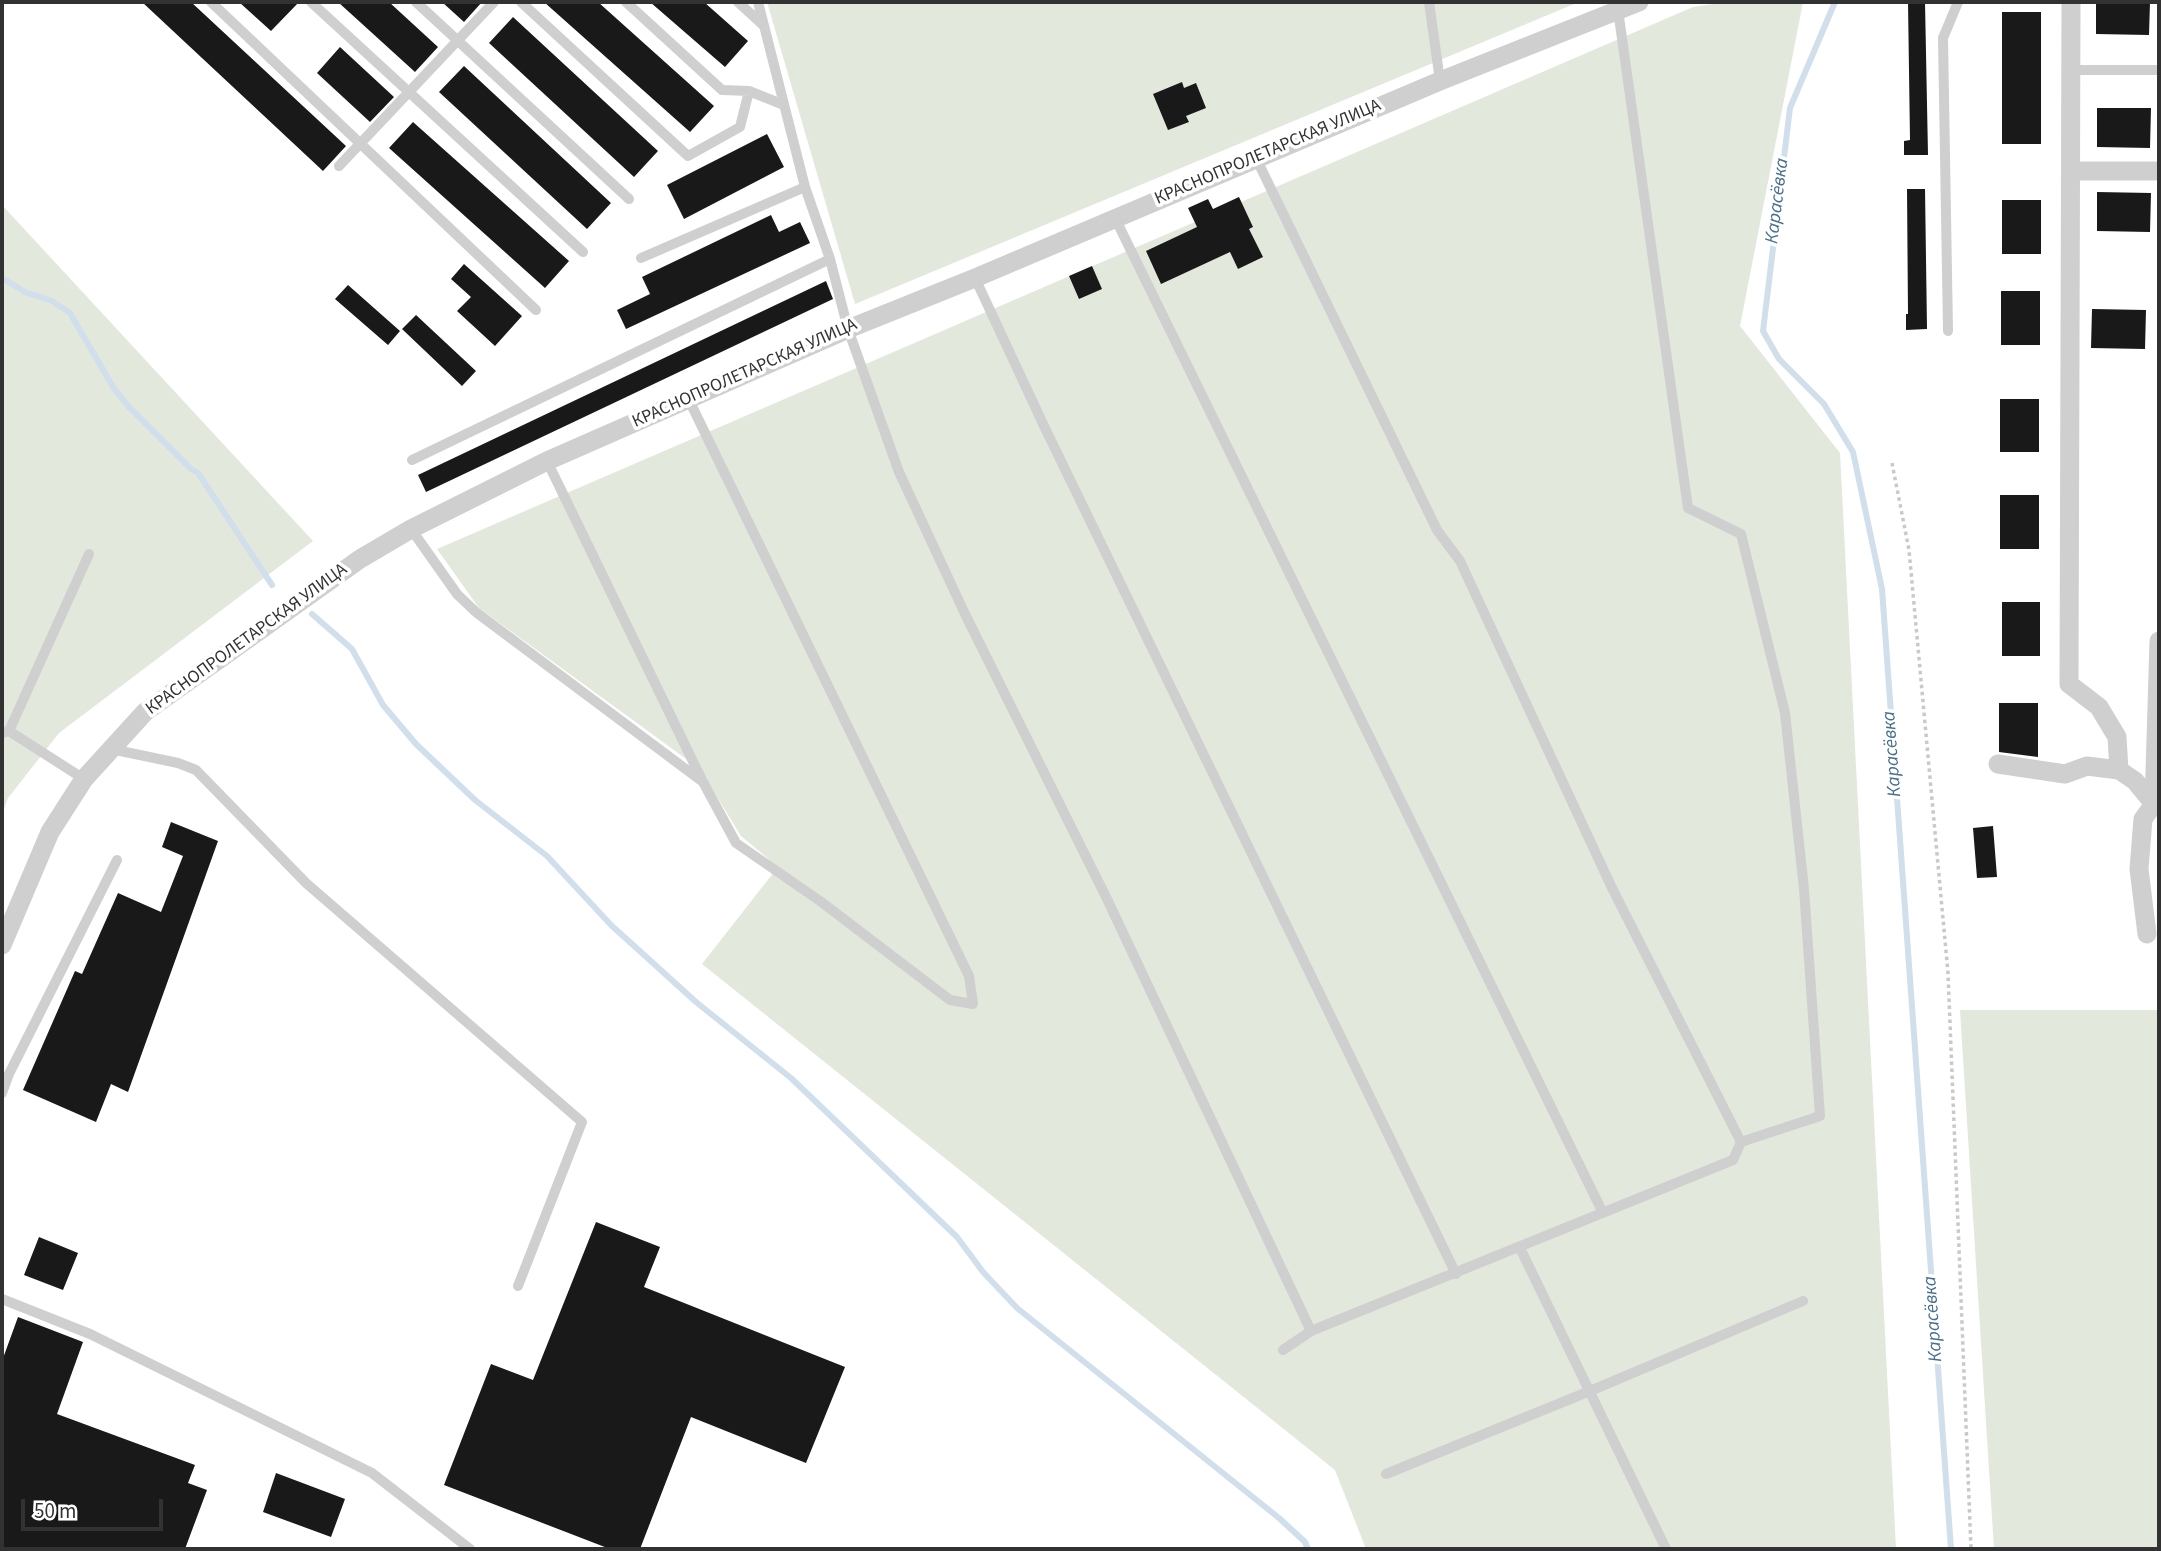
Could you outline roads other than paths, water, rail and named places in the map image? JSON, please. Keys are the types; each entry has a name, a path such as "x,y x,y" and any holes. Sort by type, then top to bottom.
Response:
{"street":[{"name":"КРАСНОПРОЛЕТАРСКАЯ УЛИЦА","path":"2,945 50,832 84,779 145,712 360,559 411,529 547,461 848,328 975,278 1440,81 1639,2"},
{"path":"2071,2 2069,684 2099,707 2116,737 2119,770"},
{"path":"2071,171 2159,171"},
{"path":"2147,934 2140,869 2143,819 2157,804 2159,641"},
{"path":"1998,764 2065,774 2087,766 2119,770 2135,780 2157,804"}],"lane":[{"path":"211,2 536,310"},
{"path":"311,2 583,252"},
{"path":"416,2 629,199"},
{"path":"339,166 494,2"},
{"path":"522,2 688,156 740,127 749,91"},
{"path":"626,2 722,90 749,91 784,105"},
{"path":"738,2 764,25"},
{"path":"758,2 805,187 830,259 848,328 899,472 948,579 1107,899 1311,1332"},
{"path":"1429,2 1440,81"},
{"path":"1948,331 1943,38 1958,2"},
{"path":"1283,1350 1311,1332 1733,1160 1741,1142 1820,1116 1804,889 1785,713 1741,534 1688,508 1618,10"},
{"path":"2071,69 2159,70"},
{"path":"1255,158 1437,530 1460,561 1612,888 1741,1142"},
{"path":"641,258 805,187"},
{"path":"1115,218 1603,1213"},
{"path":"412,460 830,259"},
{"path":"975,278 1050,439 1456,1274"},
{"path":"547,461 703,782 736,843 820,901 950,1000 972,1004 969,975 689,400"},
{"path":"411,529 457,594 477,613 703,782"},
{"path":"84,779 6,732 89,554"},
{"path":"110,749 178,763 197,770 306,883 582,1122 518,1286"},
{"path":"2,1093 9,1074 117,860"},
{"path":"1520,1248 1666,1549"},
{"path":"2,1299 90,1334 372,1473 470,1549"},
{"path":"1386,1474 1803,1301"}],"waterway":[{"name":"Карасёвка","path":"1835,2 1790,108 1763,331 1779,359 1824,404 1853,452 1882,589 1951,1549"},
{"path":"2,278 25,292 52,301 70,313 113,387 128,406 198,473 272,585"},
{"path":"312,614 352,649 383,705 416,744 475,800 547,856 611,925 696,1002 791,1078 957,1237 983,1272 1017,1308 1279,1518 1305,1542 1308,1549"}]}
